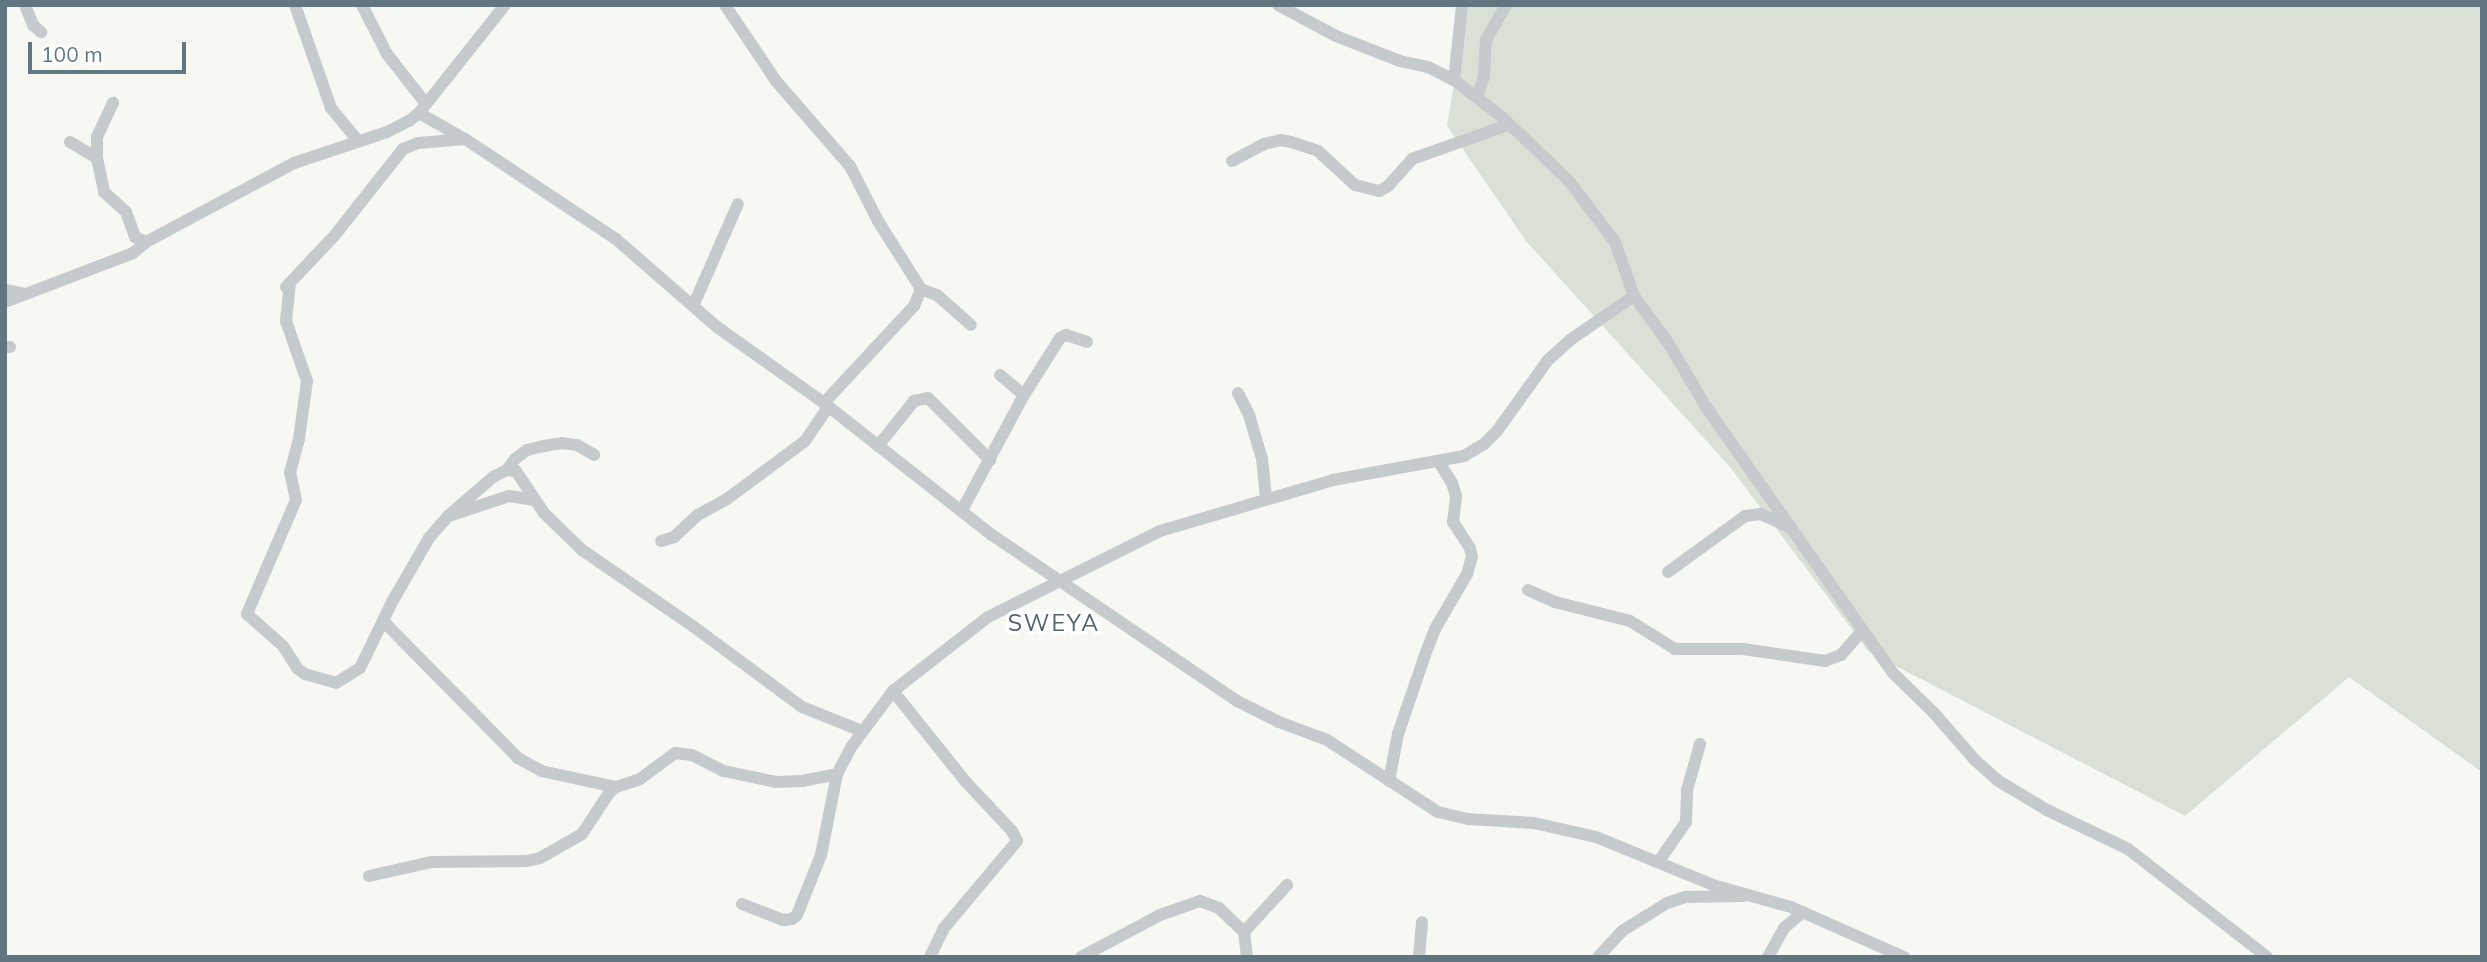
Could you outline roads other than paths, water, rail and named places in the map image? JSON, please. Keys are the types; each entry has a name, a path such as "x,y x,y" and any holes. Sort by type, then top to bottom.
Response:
{"street":[{"path":"25,5 33,25 41,32"},
{"path":"295,5 331,108 359,141"},
{"path":"362,5 387,54 423,108 616,239 694,304 717,327 826,405 962,510 1059,580 1237,701 1279,722 1327,740 1389,781 1449,815 1562,828 1660,861 1682,873 1803,912 1904,957"},
{"path":"5,302 29,295 132,253 146,242 294,163 387,132 423,108 505,5"},
{"path":"724,5 776,82 850,166 878,221 921,289 937,295 971,325"},
{"path":"1278,5 1336,36 1400,61 1429,67 1454,80 1569,181 1615,242 1634,296 1669,344 1706,407 1892,672 1997,780 2047,810 2128,849 2267,957"},
{"path":"1454,80 1462,5"},
{"path":"1477,98 1484,77 1486,40 1506,5"},
{"path":"113,102 97,137 97,158 104,192 126,212 135,237 146,242"},
{"path":"1232,160 1264,144 1291,142 1318,151 1354,185 1379,191 1388,186 1412,159 1508,125"},
{"path":"387,132 403,149"},
{"path":"465,139 418,143 403,149 335,235 287,286 286,321 307,381 299,439 290,472 296,500 247,614 283,646 298,669 336,683 360,668 417,557 447,516 493,477 508,470 516,471 535,500 566,537 582,550 694,626 802,707 862,731"},
{"path":"69,142 97,158"},
{"path":"694,304 737,204"},
{"path":"660,541 674,537 698,515 724,500 805,440 826,405 914,306 921,289"},
{"path":"5,290 29,295"},
{"path":"742,904 783,920 797,915 821,855 837,774 862,731 893,691 988,617 1160,531 1333,480 1464,456 1483,444 1514,410 1548,360 1570,340 1634,296"},
{"path":"962,510 1024,395 1060,338 1066,335 1087,342"},
{"path":"1000,375 1024,395"},
{"path":"1238,393 1249,415 1262,459 1266,498"},
{"path":"878,446 914,401 928,398 990,460"},
{"path":"508,470 515,458 527,450 544,446 562,443 577,445 594,455"},
{"path":"1389,781 1402,719 1425,655 1435,629 1466,574 1472,557 1470,548 1453,522 1456,496 1452,483 1438,461"},
{"path":"447,516 509,496 535,500"},
{"path":"1668,572 1745,516 1761,514 1792,528"},
{"path":"1528,590 1555,602 1630,621 1675,649 1743,649 1825,661 1841,655 1863,630"},
{"path":"383,621 518,758 541,771 616,787"},
{"path":"893,691 966,782 1012,831 1017,841 944,928 930,957"},
{"path":"1660,861 1686,822 1687,790 1700,744"},
{"path":"369,876 432,862 527,861 540,858 582,834 609,793 616,787 640,779 675,753 692,755 724,771 776,782 802,781 837,774"},
{"path":"1244,932 1287,885"},
{"path":"1598,957 1622,931 1667,903 1686,897 1729,898 1747,895"},
{"path":"1081,957 1160,915 1200,901 1219,908 1244,932 1247,957"},
{"path":"1768,957 1784,928 1803,912"},
{"path":"1419,957 1422,922"}],"district":[{"name":"SWEYA","path":"1054,623"}]}
